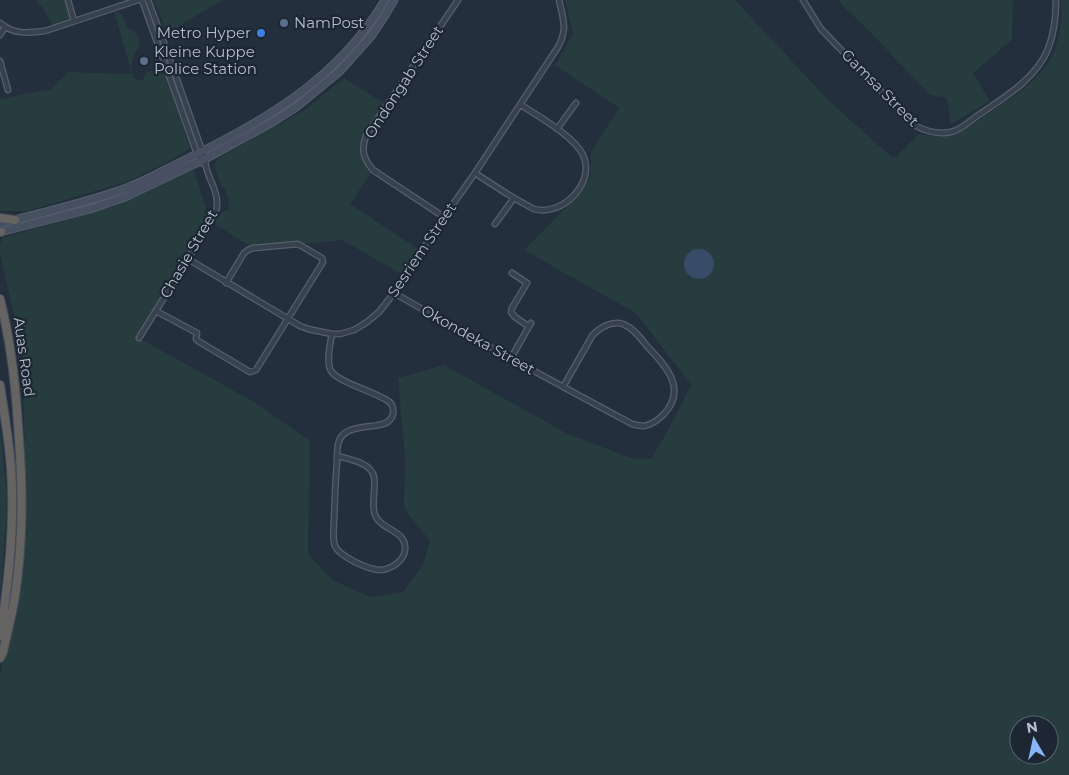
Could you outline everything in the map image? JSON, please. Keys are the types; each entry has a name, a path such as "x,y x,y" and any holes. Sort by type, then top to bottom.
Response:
{"highway":[{"path":"0,218 15,220"},
{"name":"Auas Road","path":"0,299 12,354 21,470 20,537 15,597 0,658"},
{"name":"Auas Road","path":"0,385 9,445 12,516 9,575 0,636"}],"main road":[{"path":"0,230 15,220 122,190 202,158 291,100 312,84 350,48 374,18 385,0"},
{"path":"0,230 90,208 125,197 271,123 295,108 340,71 367,40 394,0"}],"street":[{"path":"68,0 74,20"},
{"path":"0,23 18,33 30,33 45,30 138,0"},
{"name":"Chasie Street","path":"139,338 188,259 213,216 218,203 142,0"},
{"name":"Chasie Street","path":"148,0 183,94 202,158"},
{"name":"Ondongab Street","path":"444,217 373,170 365,158 363,150 366,136 458,0"},
{"name":"Sesriem Street","path":"188,259 226,283 308,329 340,334 354,330 367,322 379,312 394,293 521,105 563,39 565,27 559,0"},
{"name":"Gamsa Street","path":"803,0 821,29 914,125 924,131 938,133 952,132 964,125 1017,88 1035,70 1048,48 1055,19 1056,0"},
{"path":"0,35 5,27"},
{"path":"0,61 8,90"},
{"path":"557,129 576,103"},
{"path":"475,173 534,209 553,209 564,204 572,198 580,187 586,170 584,156 576,144 521,105"},
{"path":"495,224 514,198"},
{"path":"156,310 197,333 196,339 198,341 250,372 256,370 323,262 322,258 298,244 254,248 244,254 226,283"},
{"path":"510,358 530,324 512,315 512,308 530,285 512,273"},
{"name":"Okondeka Street","path":"394,293 438,319 563,387 632,424 644,426 654,422 671,406 674,394 673,380 667,368 632,329 622,324 605,326 592,336 563,387"},
{"path":"332,334 329,350 329,366 332,371 339,378 388,400 394,413 389,422 355,428 343,434 338,442 337,456 334,536 335,545 339,553 362,565 380,570 390,568 403,557 404,542 401,536 380,523 376,518 374,512 374,476 370,469 363,464 337,456"}],"green space":[{"path":"35,0 66,0 71,19 53,26 42,7"},
{"path":"154,0 223,0 172,30 166,31"},
{"path":"565,0 735,0 829,101 894,159 919,134 943,136 961,132 1032,81 1047,65 1052,56 1060,29 1061,0 1069,0 1069,775 0,775 0,676 19,593 25,479 23,355 0,254 2,238 115,206 194,170 210,221 139,338 254,402 310,441 308,554 332,580 370,597 403,592 422,567 430,541 404,508 405,459 398,378 444,365 568,434 631,458 651,459 691,385 637,314 524,250 583,190 591,174 591,152 619,108 555,65 573,34"},
{"path":"839,0 1013,0 1012,40 973,73 990,101 951,124 947,98 930,95"},
{"path":"114,11 121,14 127,27 137,34 140,39 132,63 134,79 143,80 147,72 163,68 190,148 166,163 126,182 27,211 1,211 0,99 51,89 69,72 132,74"},
{"path":"344,78 387,105 366,136 363,150 373,170 350,204 421,251 405,276 342,240 253,248 213,223 224,211 229,210 225,189 221,186 214,165 218,158 305,110"},
{"path":"0,428 7,496 0,598"}],"water":[{"path":"699,249 710,253 714,264 710,275 699,279 688,275 684,264 688,253"}],"place":[{"name":"NamPost","path":"284,23"},
{"name":"Metro Hyper","path":"261,33"},
{"name":"Kleine Kuppe Police Station","path":"144,61"}]}
